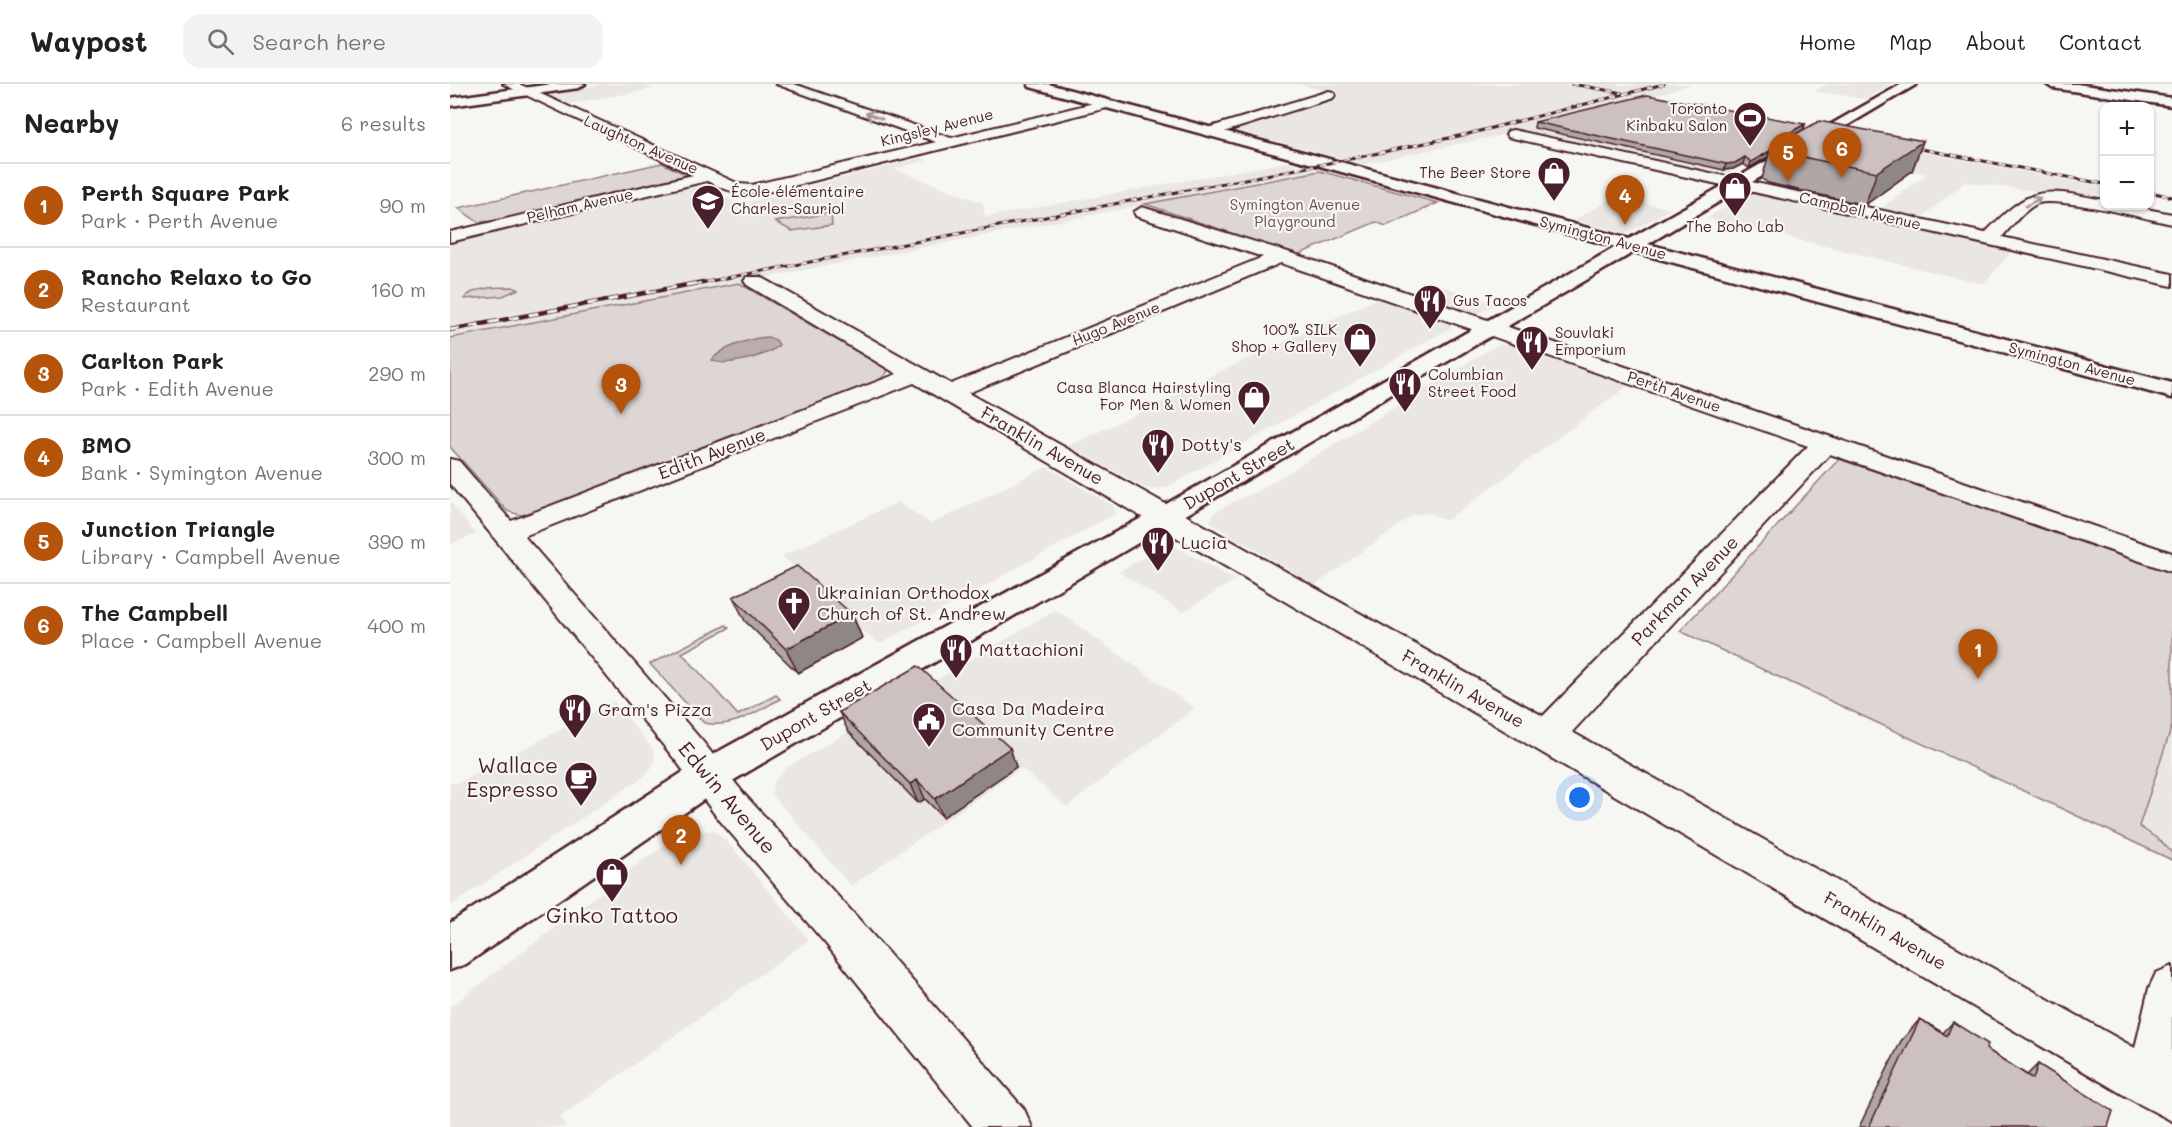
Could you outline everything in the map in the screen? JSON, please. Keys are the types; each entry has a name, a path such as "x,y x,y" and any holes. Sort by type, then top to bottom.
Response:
{"main road":[{"path":"450,102 579,84"},
{"name":"Symington Avenue","path":"1034,84 2172,391"},
{"name":"Dupont Street","path":"450,949 708,776 1164,518 1911,84"},
{"path":"2052,84 2172,102"}],"street":[{"name":"Laughton Avenue","path":"509,84 736,189 752,190 777,185"},
{"path":"782,84 950,142"},
{"path":"1209,132 1329,95 1304,88"},
{"name":"Kingsley Avenue","path":"777,185 1106,104"},
{"name":"Campbell Avenue","path":"1513,134 2172,280"},
{"name":"Pelham Avenue","path":"450,237 709,176"},
{"path":"1989,240 2015,215 2039,197 2172,219"},
{"name":"Perth Avenue","path":"1142,212 1158,215 1281,256 1824,445 2172,563"},
{"path":"450,218 469,232"},
{"name":"Hugo Avenue","path":"951,393 1281,256"},
{"name":"Franklin Avenue","path":"754,281 2161,1090"},
{"name":"Edith Avenue","path":"507,533 917,374"},
{"name":"Parkman Avenue","path":"1546,736 1824,445"},
{"name":"Edwin Avenue","path":"450,467 730,805 841,930 1006,1127"},
{"path":"2161,1090 2172,988"}],"shaded area":[{"path":"604,84 641,84 653,89 567,104 547,94"},
{"path":"1296,84 1615,84 1628,86 1691,84 1644,99 1807,129 1723,176 1516,132 1363,164 1237,131 1338,96 1336,93"},
{"path":"1828,84 1891,84 1866,99 1814,91"},
{"path":"1853,139 2100,186 2100,196 2042,192 1965,182 1918,220 1878,211 1927,174 1828,154"},
{"name":"École élémentaire Charles-Sauriol","path":"920,158 928,160 894,169 983,203 985,217 1287,162 1320,171 450,338 450,243 688,186 707,187 740,204"},
{"path":"1748,192 2013,250 1983,284 1708,218"},
{"path":"1617,196 1671,209 1625,234 1574,220"},
{"path":"1429,282 1496,304 1479,313 1472,313 1408,293"},
{"path":"1379,298 1448,322 1452,327 1167,487 1156,489 1143,487 1069,446 1169,399 1206,378"},
{"path":"768,337 776,340 779,345 766,353 736,361 712,360 722,351 738,344"},
{"path":"1511,344 1629,385 1446,521 1430,513 1413,515 1315,585 1212,524 1210,520 1214,513 1258,491 1497,345"},
{"path":"1047,467 1113,506 1116,513 880,644 805,586 811,580 782,556 898,502 931,524"},
{"path":"450,502 476,534 450,544"},
{"path":"1174,546 1235,580 1183,612 1119,572 1156,550"},
{"path":"1056,610 1194,708 1067,807 1021,768 851,886 772,794 774,782 788,767"},
{"path":"614,702 653,749 655,760 651,769 643,777 450,906 450,783 458,783"},
{"path":"2172,726 2172,853 2162,842 2139,826"},
{"path":"714,830 731,846 809,940 560,1117 565,1127 450,1127 450,1007 645,859 682,834"}],"green space":[{"path":"662,163 687,175 497,221 478,222 458,208"},
{"name":"Symington Avenue Playground","path":"1320,171 1438,203 1386,226 1376,222 1297,255 1145,204"},
{"path":"831,213 832,225 792,231 775,222"},
{"path":"739,283 887,369 887,373 877,382 529,514 520,515 507,511 450,447 450,338"},
{"path":"512,287 518,289 503,296 464,299 479,290"},
{"path":"1839,459 2172,573 2172,726 2139,826 2162,842 2172,853 2172,860 1680,631"},
{"path":"726,625 729,628 682,653 738,715 776,695 780,699 753,714 725,724 704,723 650,664"}],"building":[{"path":"1647,95 1805,124 1780,138 1786,139 1751,162 1745,157 1735,163 1726,164 1535,122"},
{"path":"1819,121 1923,141 1877,172 1777,152 1771,148"},
{"path":"797,566 852,614 786,649 733,597"},
{"name":"Casa Da Madeira Community Centre","path":"918,666 1010,748 935,799 917,780 910,784 839,712"},
{"path":"1920,1019 1947,1036 1953,1022 1988,1044 1986,1049 2033,1079 2038,1064 2113,1111 2108,1127 1869,1127"}],"railway":[{"path":"1572,84 1622,93"},
{"path":"695,284 1355,158 1468,134 1664,84"},
{"path":"1905,146 2100,183"},
{"path":"2154,193 2172,197"},
{"path":"450,330 703,282"}],"place":[{"name":"Toronto Kinbaku Salon","path":"1750,147"},
{"name":"The Campbell","path":"1842,178"},
{"name":"Junction Triangle","path":"1788,182"},
{"name":"The Beer Store","path":"1554,202"},
{"name":"The Boho Lab","path":"1735,217"},
{"name":"BMO","path":"1625,225"},
{"name":"École élémentaire Charles-Sauriol","path":"708,230"},
{"name":"Gus Tacos","path":"1430,330"},
{"name":"100% SILK Shop + Gallery","path":"1360,368"},
{"name":"Souvlaki Emporium","path":"1532,371"},
{"name":"Columbian Street Food","path":"1405,413"},
{"name":"Carlton Park","path":"621,414"},
{"name":"Casa Blanca Hairstyling For Men & Women","path":"1254,426"},
{"name":"Dotty's","path":"1158,474"},
{"name":"Lucia","path":"1158,572"},
{"name":"Ukrainian Orthodox Church of St. Andrew","path":"794,632"},
{"name":"Mattachioni","path":"956,679"},
{"name":"Perth Square Park","path":"1978,679"},
{"name":"Gram's Pizza","path":"575,739"},
{"name":"Casa Da Madeira Community Centre","path":"929,748"},
{"name":"Wallace Espresso","path":"581,807"},
{"name":"Rancho Relaxo to Go","path":"681,865"},
{"name":"Ginko Tattoo","path":"612,903"}]}
